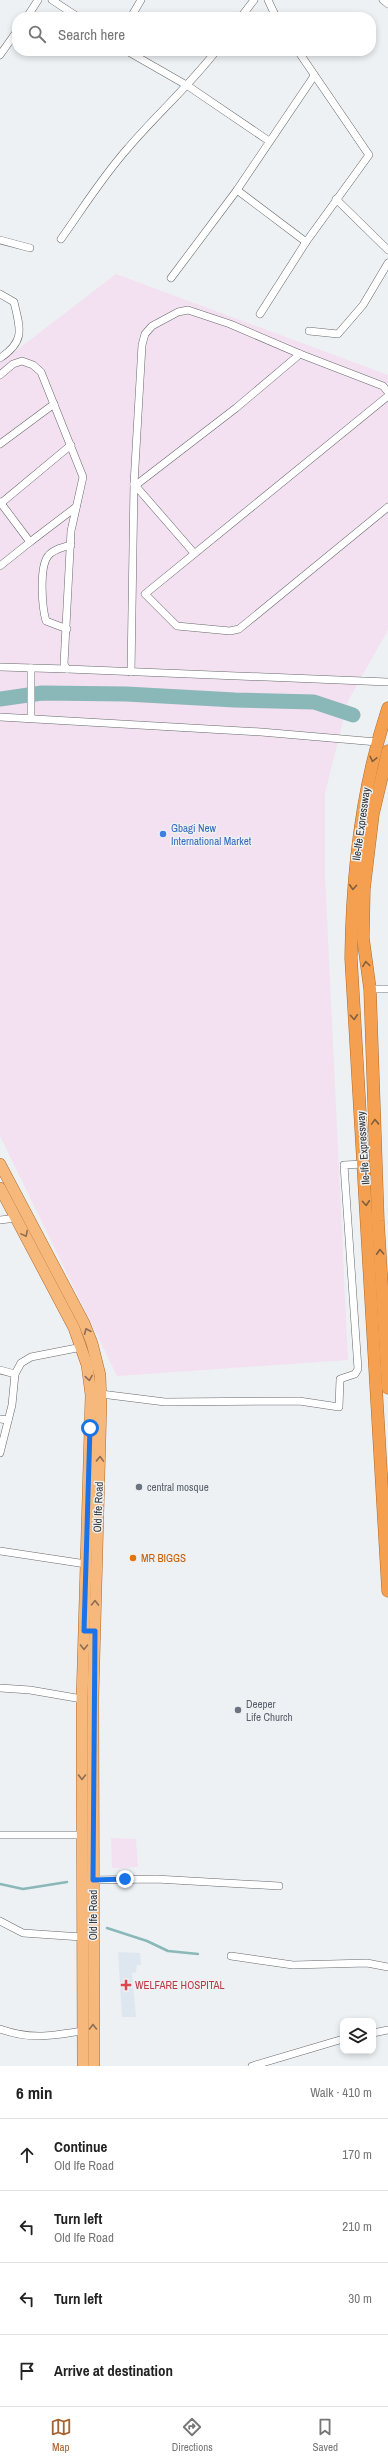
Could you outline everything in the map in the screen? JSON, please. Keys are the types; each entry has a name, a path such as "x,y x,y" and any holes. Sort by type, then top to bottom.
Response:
{"highway":[{"name":"Ile-Ife Expressway","path":"388,708 377,742 361,821 352,912 351,958 388,1591"},
{"name":"Ile-Ife Expressway","path":"388,751 373,814 364,889 363,938 370,989 378,1221 388,1388"}],"main road":[{"name":"Old Ife Road","path":"0,1164 84,1323 97,1362 101,1394 89,1631 82,1699 82,1937 94,2066"},
{"name":"Old Ife Road","path":"0,1188 82,1347 91,1395 86,1564 89,1631 93,1880 88,2000 82,2031 83,2066"}],"street":[{"path":"30,12 38,0"},
{"path":"52,0 70,12"},
{"path":"134,12 141,0"},
{"path":"245,12 254,0"},
{"path":"268,0 274,12"},
{"path":"383,0 388,4"},
{"path":"0,56 12,38"},
{"path":"136,56 188,86 269,141"},
{"path":"62,239 102,179 127,149 188,86 212,56"},
{"path":"260,314 306,242 369,154 301,56"},
{"path":"171,278 236,190 314,76"},
{"path":"236,190 306,242"},
{"path":"336,199 388,250"},
{"path":"0,240 30,248"},
{"path":"309,331 338,334 364,305 388,264"},
{"path":"0,294 14,302 19,330 16,344 0,358"},
{"path":"131,672 135,485 142,345 145,334 152,326 178,312 188,310 230,324 386,388"},
{"path":"135,485 236,408 300,354"},
{"path":"0,375 13,364 22,360 33,365 41,372 83,477 71,531 64,664 68,669"},
{"path":"133,595 145,594 388,396"},
{"path":"0,444 54,404"},
{"path":"30,542 0,503 71,445"},
{"path":"135,485 194,553"},
{"path":"0,566 76,507"},
{"path":"145,594 177,626 230,631 239,630 388,507"},
{"path":"66,629 46,621 43,611 43,588 45,564 48,556 71,545"},
{"path":"0,667 31,670 68,669 388,682"},
{"path":"31,670 31,716"},
{"path":"0,717 31,716 261,732 377,742"},
{"path":"370,989 388,989"},
{"path":"101,1394 165,1402 299,1401 339,1407 340,1379 355,1374 358,1369 344,1165 364,1164"},
{"path":"0,1220 16,1218"},
{"path":"0,1453 12,1405 15,1374 21,1363 31,1357 82,1347"},
{"path":"0,1370 15,1374"},
{"path":"0,1419 8,1420"},
{"path":"0,1551 86,1564"},
{"path":"0,1688 30,1690 82,1699"},
{"path":"0,1834 82,1835"},
{"path":"93,1880 156,1879 279,1886"},
{"path":"0,1921 23,1933 82,1937"},
{"path":"232,1956 294,1965 366,1963 388,1967"},
{"path":"0,2029 21,2036 36,2038 82,2031"},
{"path":"376,2032 388,2030"},
{"path":"252,2066 274,2063 340,2040"}],"shaded area":[{"name":"Gbagi New International Market","path":"116,274 388,375 388,630 348,701 325,793 325,875 348,1360 117,1376 0,1136 0,363"},
{"path":"111,1838 136,1839 138,1867 112,1868"},
{"name":"WELFARE HOSPITAL","path":"118,1952 140,1953 141,1965 137,1965 136,1972 132,1973 136,2017 122,2017"}],"waterway":[{"path":"0,699 42,693 126,694 235,700 314,702 353,715"},
{"path":"0,1884 23,1889 67,1882"},
{"path":"107,1928 147,1941 168,1951 198,1954"}],"place":[{"name":"Gbagi New International Market","path":"163,834"},
{"name":"central mosque","path":"139,1487"},
{"name":"MR BIGGS","path":"133,1558"},
{"name":"Deeper Life Church","path":"238,1710"},
{"name":"WELFARE HOSPITAL","path":"126,1985"}],"route":[{"path":"90,1428 84,1631 95,1631 93,1698 93,1880 125,1879"}]}
